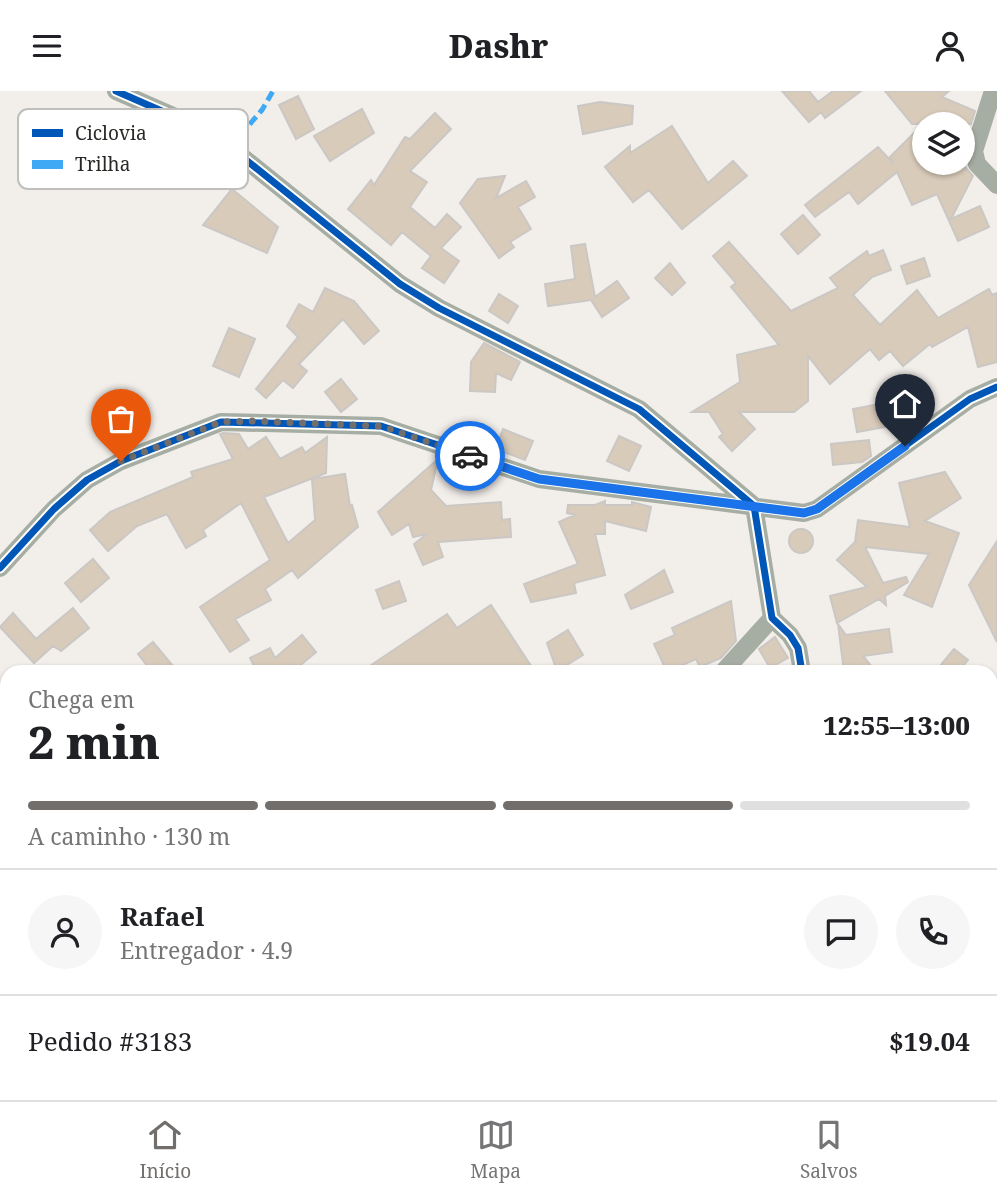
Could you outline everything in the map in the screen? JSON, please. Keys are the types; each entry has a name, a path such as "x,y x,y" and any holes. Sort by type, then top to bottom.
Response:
{"street":[{"path":"116,91 157,109"},
{"path":"993,91 974,151 977,164 997,185"},
{"path":"248,162 400,284 439,308 639,409 754,506 772,618 790,635 798,648 801,665"},
{"path":"0,568 54,509 87,480 121,461 221,422 381,426 539,479 794,513 817,509 970,399 997,387"},
{"path":"729,665 772,618"}],"building":[{"path":"782,91 809,91 818,102 833,91 861,91 825,118 821,112 809,122"},
{"path":"885,91 949,91 942,97 975,111 912,112 912,124"},
{"path":"298,96 314,129 296,139 279,105"},
{"path":"600,102 633,106 632,124 583,134 578,106"},
{"path":"362,109 374,133 330,161 314,136"},
{"path":"435,113 451,129 410,171 427,182 410,207 435,228 447,214 461,227 441,248 459,261 444,283 422,268 431,256 402,232 391,245 348,209 371,180 374,185 405,137 410,139"},
{"path":"672,126 708,183 733,161 747,176 682,229 649,190 633,202 605,167 630,146 630,153"},
{"path":"912,135 912,175 972,175 951,219 980,206 989,227 958,241 937,194 912,205 897,172 858,204 849,192 815,217 805,205 878,147 893,163 890,157"},
{"path":"505,176 496,198 526,181 535,197 518,207 531,229 510,242 514,247 499,258 460,203 478,179"},
{"path":"232,189 278,227 267,253 203,225"},
{"path":"803,215 820,235 798,254 781,234"},
{"path":"729,242 791,311 838,288 830,278 867,251 869,256 883,250 891,270 872,277 853,295 880,325 917,290 938,318 989,289 992,295 997,293 997,362 978,367 968,327 932,347 930,344 903,366 890,351 879,360 870,349 830,384 808,356 808,401 794,412 739,412 755,429 732,451 719,437 723,434 709,412 692,412 740,382 737,355 779,345 731,287 736,283 713,256"},
{"path":"585,244 595,297 617,281 629,298 602,317 591,300 548,306 545,284 575,279 571,246"},
{"path":"924,258 930,276 907,284 901,266"},
{"path":"670,263 685,283 672,295 655,278"},
{"path":"325,288 354,301 379,331 364,344 343,319 299,364 307,371 293,388 283,380 266,398 256,389 298,337 287,326 299,304 313,312"},
{"path":"499,294 518,306 508,323 489,311"},
{"path":"229,328 255,339 239,377 213,366"},
{"path":"484,343 520,362 511,380 496,373 495,392 470,391 471,362"},
{"path":"341,379 357,399 341,412 325,392"},
{"path":"880,404 885,427 857,432 853,409"},
{"path":"503,429 533,441 525,460 496,449"},
{"path":"220,434 239,434 248,449 266,437 280,459 302,447 305,453 327,437 326,473 264,497 288,543 315,520 312,479 345,474 350,506 352,505 358,527 298,578 292,570 265,589 271,600 235,619 249,640 230,652 200,607 270,560 241,503 203,530 206,536 186,548 167,514 137,526 108,551 90,530 110,512 193,477 191,472 233,459"},
{"path":"619,436 641,446 629,471 607,461"},
{"path":"869,440 871,456 862,462 833,465 831,444"},
{"path":"438,459 431,490 446,506 501,502 502,520 510,519 511,537 438,542 443,557 423,565 414,544 427,534 413,537 409,524 392,535 378,512"},
{"path":"945,472 961,498 925,521 959,533 932,607 904,595 929,554 865,547 883,583 906,577 908,582 885,596 886,605 879,599 837,623 830,596 867,587 837,560 855,542 858,520 910,527 899,483"},
{"path":"605,501 605,505 632,505 632,502 651,507 646,531 605,521 605,534 595,534 605,575 574,583 576,593 531,602 524,584 578,564 559,522 575,515 567,513 568,505 595,505"},
{"path":"801,529 809,533 813,541 809,549 801,553 793,549 789,541 793,533"},
{"path":"997,541 997,642 969,585"},
{"path":"93,559 109,578 81,602 65,583"},
{"path":"664,570 673,592 631,609 625,595"},
{"path":"399,581 406,601 383,609 376,590"},
{"path":"731,601 736,641 721,658 705,665 699,665 696,659 683,665 664,665 654,644 675,635 672,628"},
{"path":"491,605 530,665 371,665 447,614 457,628"},
{"path":"73,608 89,628 61,651 53,646 34,663 0,627 13,613 36,639"},
{"path":"838,624 846,635 889,629 892,652 863,656 870,665 843,665"},
{"path":"568,630 583,655 567,665 555,665 547,643"},
{"path":"302,635 316,652 301,665 254,665 250,658 270,648 275,658"},
{"path":"775,637 788,658 775,665 768,665 759,649"},
{"path":"153,642 172,665 147,665 138,654"},
{"path":"954,649 968,660 964,665 941,665"}],"marked path":[{"path":"248,126 273,91"}],"cycle path":[{"path":"116,91 157,109"},
{"path":"248,162 400,284 439,308 639,409 754,506 772,618 790,635 798,648 801,665"},
{"path":"0,568 54,509 87,480 121,461 221,422 381,426 539,479 804,513 817,509 970,399 997,387"}],"way so far":[{"path":"121,461 221,422 254,421 381,426 470,456"}],"route":[{"path":"470,456 539,479 804,513 817,509 905,446"}]}
